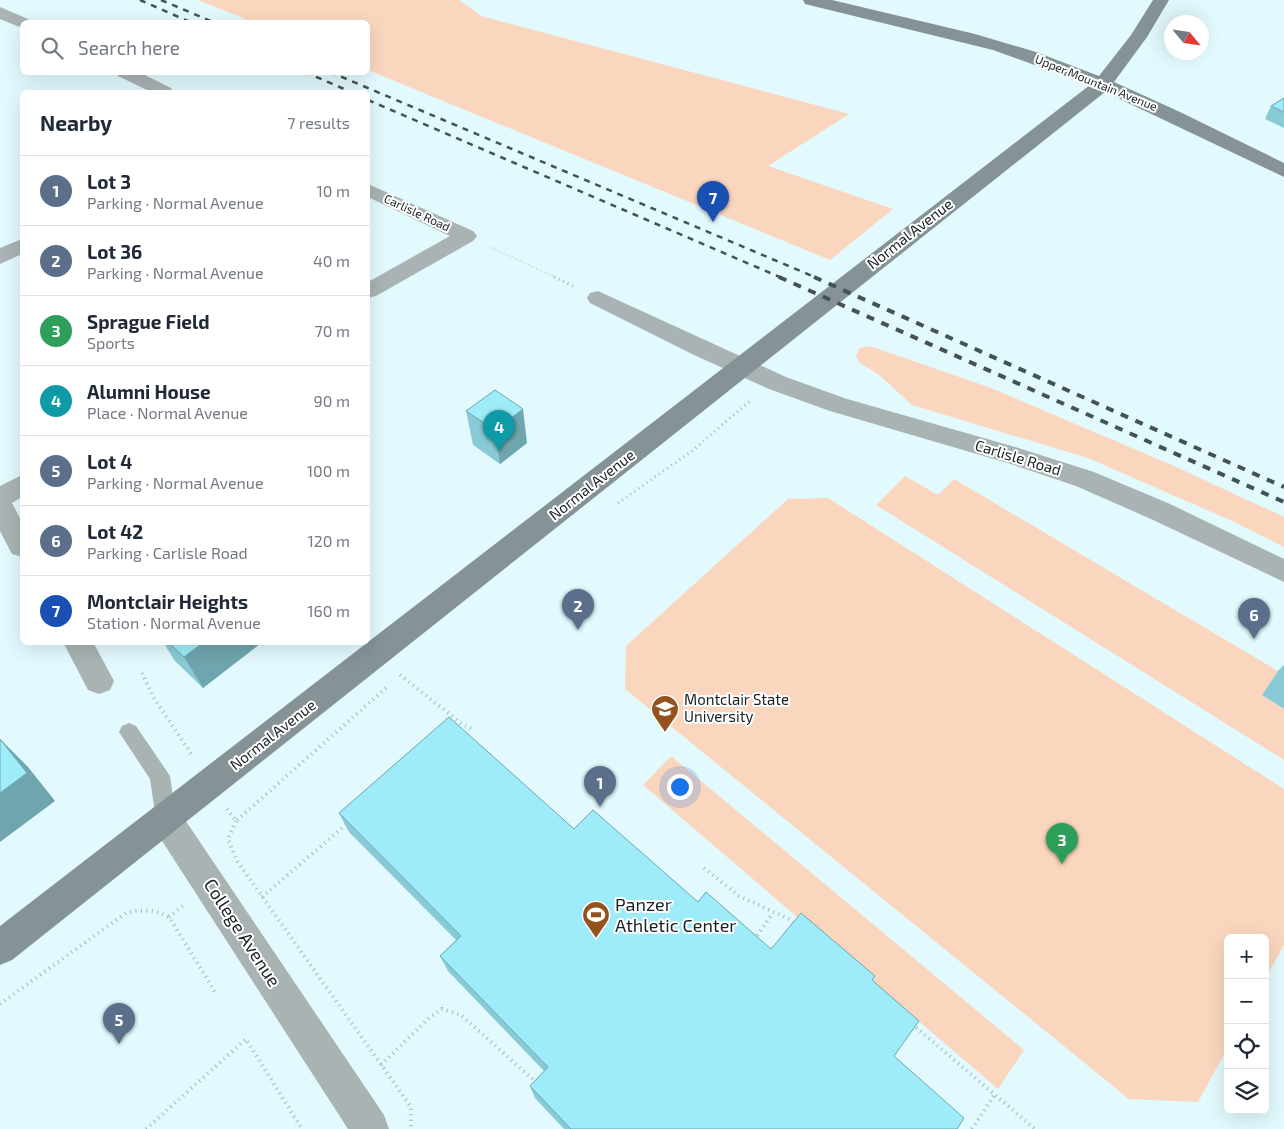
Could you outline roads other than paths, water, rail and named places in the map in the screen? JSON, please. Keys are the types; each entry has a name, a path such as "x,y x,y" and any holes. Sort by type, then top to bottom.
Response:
{"street":[{"name":"Upper Mountain Avenue","path":"811,0 965,37 1025,54 1103,84 1169,113 1284,171"},
{"name":"Normal Avenue","path":"0,948 742,368 840,288 1103,84 1138,37 1161,0"},
{"path":"0,12 20,22"},
{"path":"130,75 160,90"},
{"name":"Carlisle Road","path":"370,191 466,236 370,290"},
{"path":"0,257 20,247"},
{"name":"Carlisle Road","path":"598,298 742,368 804,393 851,409 1028,460 1086,480 1134,500 1284,571"},
{"path":"0,498 20,486"},
{"path":"0,506 20,542"},
{"path":"79,645 99,681"},
{"name":"College Avenue","path":"166,819 370,1129"}],"lane":[{"name":"College Avenue","path":"128,732 160,776 166,819"}],"railway":[{"path":"140,0 185,20"},
{"path":"161,0 208,20"},
{"path":"312,75 346,90"},
{"path":"337,75 817,278"},
{"path":"370,101 782,278"},
{"path":"779,277 1284,502"},
{"path":"814,277 1284,487"}],"place":[{"name":"Montclair Heights","path":"713,222"},
{"name":"Alumni House","path":"499,451"},
{"name":"Lot 36","path":"578,630"},
{"name":"Lot 42","path":"1254,639"},
{"name":"Montclair State University","path":"665,733"},
{"name":"Lot 3","path":"600,807"},
{"name":"Sprague Field","path":"1062,864"},
{"name":"Panzer Athletic Center","path":"596,939"},
{"name":"Lot 4","path":"119,1044"}]}
